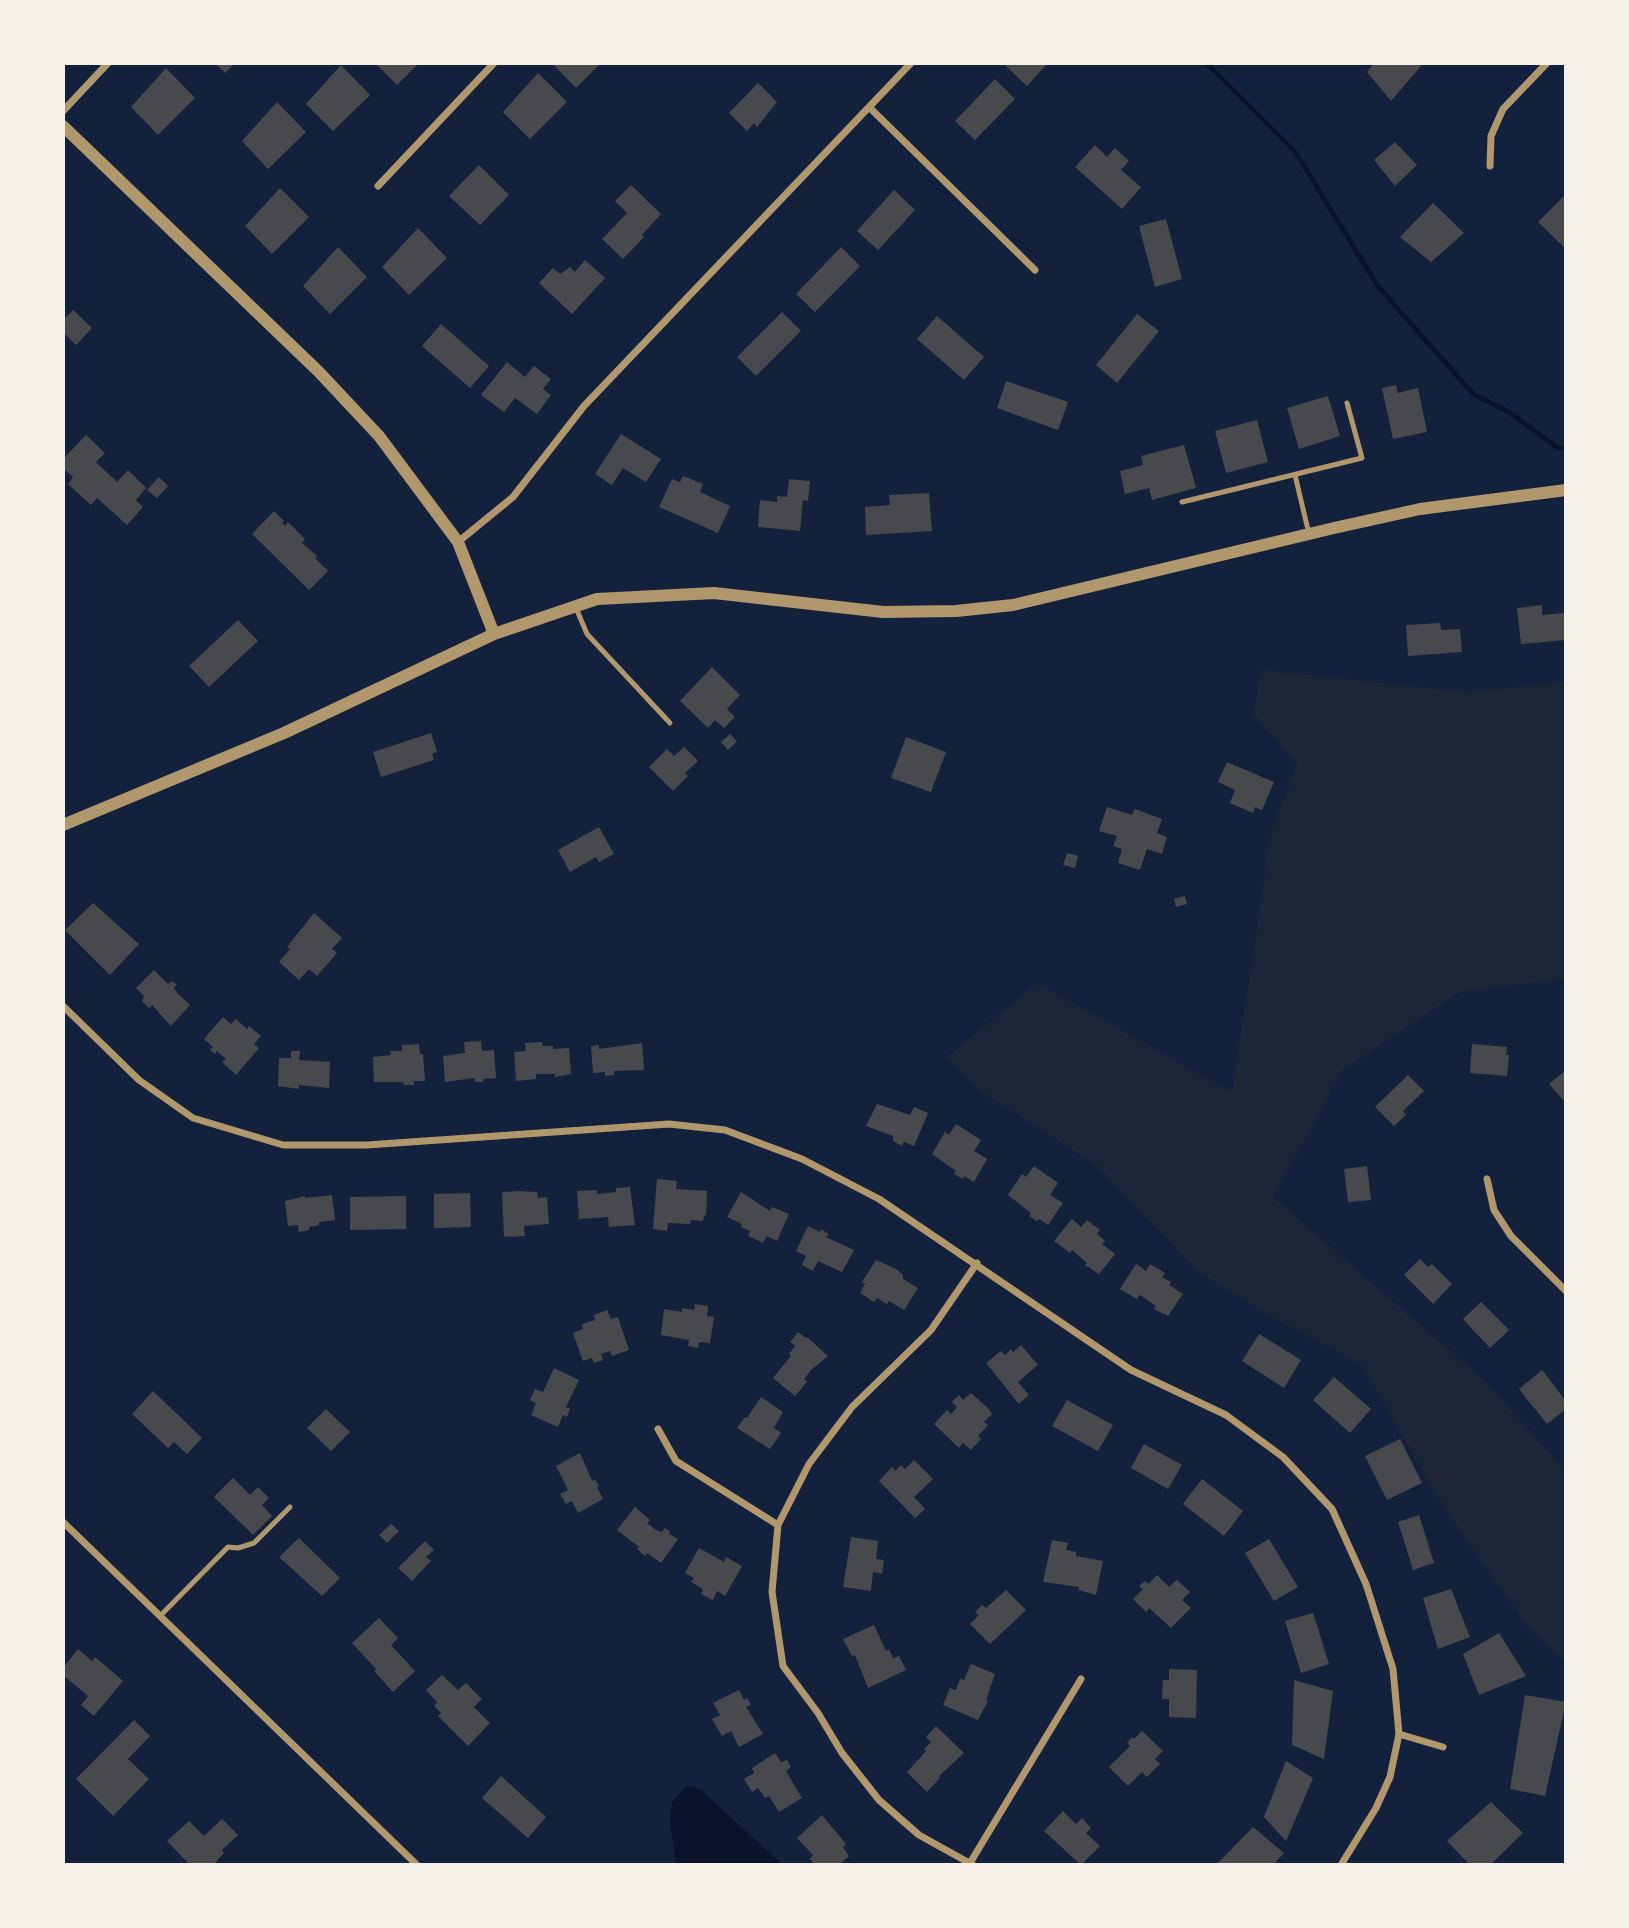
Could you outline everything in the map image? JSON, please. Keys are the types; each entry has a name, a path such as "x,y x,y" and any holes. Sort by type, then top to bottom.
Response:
{"street":[{"path":"63,111 108,63"},
{"path":"377,186 495,63"},
{"path":"458,542 513,497 584,406 911,63"},
{"path":"1490,166 1491,136 1503,109 1547,63"},
{"path":"869,107 1035,270"},
{"path":"63,126 319,372 379,436 458,542 494,634"},
{"path":"63,825 284,733 494,634 597,599 714,593 883,612 956,611 1013,605 1420,509 1566,490"},
{"path":"63,1006 139,1080 193,1118 282,1145 367,1145 669,1124 725,1130 802,1159 879,1199 1131,1370 1226,1415 1283,1457 1332,1509 1366,1584 1393,1669 1399,1734 1390,1777 1376,1808 1341,1865"},
{"path":"1487,1179 1494,1210 1511,1236 1566,1291"},
{"path":"977,1263 932,1330 852,1407 809,1464 778,1525 772,1592 783,1666 818,1713 842,1753 879,1800 919,1835 972,1864 1081,1679"},
{"path":"658,1429 676,1461 778,1525"},
{"path":"63,1522 417,1865"},
{"path":"1399,1734 1443,1747"}],"lane":[{"path":"1182,502 1362,458 1347,403"},
{"path":"1295,475 1309,534"},
{"path":"575,605 587,634 670,723"},
{"path":"161,1615 228,1547 238,1548 254,1543 290,1507"}],"shaded area":[{"path":"1262,670 1466,692 1566,682 1566,979 1460,992 1344,1069 1273,1197 1484,1380 1566,1471 1566,1664 1527,1626 1448,1514 1361,1364 1274,1318 1198,1272 1097,1166 979,1090 947,1057 1037,983 1232,1092 1272,829 1297,765 1253,714"},
{"path":"686,1786 700,1789 783,1865 676,1865 670,1821 672,1802"}],"building":[{"path":"215,63 235,63 225,73"},
{"path":"375,63 419,63 397,85"},
{"path":"552,63 601,63 576,88"},
{"path":"1009,63 1048,63 1027,86 1006,66"},
{"path":"1374,63 1418,63 1421,66 1391,101 1367,72"},
{"path":"341,65 370,95 333,131 306,104"},
{"path":"166,68 195,98 158,135 131,107"},
{"path":"538,73 567,102 530,139 503,112"},
{"path":"995,79 1015,99 975,140 955,121"},
{"path":"758,83 777,102 757,127 754,123 747,131 729,113"},
{"path":"277,102 306,132 268,169 242,141"},
{"path":"1395,142 1417,165 1395,186 1374,160"},
{"path":"1095,145 1107,157 1115,148 1129,161 1121,170 1141,187 1122,209 1075,167"},
{"path":"479,165 509,195 480,225 449,196"},
{"path":"631,185 661,214 623,259 602,239 627,213 615,201"},
{"path":"280,188 309,217 272,254 245,226"},
{"path":"894,190 915,210 878,250 857,231"},
{"path":"1566,194 1566,249 1538,222"},
{"path":"1433,203 1464,233 1431,262 1400,237"},
{"path":"1166,219 1182,279 1155,287 1139,226"},
{"path":"418,228 447,258 409,295 382,267"},
{"path":"338,247 367,277 330,314 303,286"},
{"path":"841,247 860,266 815,312 796,294"},
{"path":"585,260 605,278 572,314 539,283 553,268 560,274 570,267 575,272"},
{"path":"73,310 92,328 76,345 63,332 63,320"},
{"path":"782,312 801,331 756,376 737,357"},
{"path":"1137,314 1159,331 1117,383 1096,365"},
{"path":"937,316 984,357 964,380 917,339"},
{"path":"441,324 489,366 470,388 422,346"},
{"path":"507,362 525,377 534,366 551,379 543,389 551,395 537,414 515,398 504,412 481,395"},
{"path":"1006,381 1068,402 1058,430 997,408"},
{"path":"1396,385 1398,393 1418,388 1427,432 1393,439 1382,388"},
{"path":"1328,396 1340,436 1299,449 1287,408"},
{"path":"1257,420 1268,462 1226,473 1215,431"},
{"path":"621,434 661,459 646,482 623,468 612,485 595,474"},
{"path":"86,435 105,453 96,462 117,482 128,470 146,488 136,500 143,507 127,525 97,498 91,505 68,484 73,477 63,468 63,459"},
{"path":"1184,445 1196,488 1152,500 1149,488 1125,494 1120,471 1143,465 1141,456"},
{"path":"683,476 703,484 700,492 730,506 718,533 659,507 672,479 680,482"},
{"path":"159,477 168,486 157,498 147,490"},
{"path":"789,479 810,481 808,501 803,500 800,531 758,527 760,500 777,502 777,496 787,497"},
{"path":"929,493 932,531 866,535 865,507 890,505 889,495"},
{"path":"274,511 284,521 282,523 285,526 288,522 305,539 302,543 317,556 315,558 328,571 309,590 252,534"},
{"path":"1542,605 1542,615 1564,613 1566,640 1521,644 1517,608"},
{"path":"238,620 258,641 209,687 189,666"},
{"path":"1440,623 1441,630 1460,629 1462,652 1408,656 1406,625"},
{"path":"712,667 740,695 727,709 735,717 724,728 715,720 708,728 680,701"},
{"path":"431,733 437,752 432,754 434,760 381,777 373,752"},
{"path":"730,734 737,741 728,750 721,742"},
{"path":"906,737 946,752 931,792 891,778"},
{"path":"684,747 698,761 685,773 688,776 673,791 649,767 667,749 674,756"},
{"path":"1227,762 1274,782 1262,810 1255,807 1253,813 1230,803 1235,790 1218,782"},
{"path":"1107,807 1132,815 1135,809 1162,819 1157,833 1167,837 1162,854 1147,849 1140,870 1118,863 1122,849 1113,846 1117,836 1099,831"},
{"path":"599,827 614,854 599,862 596,857 570,872 558,850"},
{"path":"1067,853 1078,856 1075,868 1063,865"},
{"path":"1185,896 1187,904 1176,907 1174,899"},
{"path":"93,903 139,944 110,975 65,930"},
{"path":"314,913 342,938 332,949 337,953 317,976 309,969 299,980 279,962 290,949 287,947"},
{"path":"154,970 168,984 172,981 177,985 174,988 177,993 190,1005 171,1026 152,1005 149,1008 142,1001 144,996 136,988"},
{"path":"223,1017 231,1024 236,1019 261,1036 254,1044 259,1048 236,1075 222,1062 226,1059 217,1051 215,1054 210,1050 213,1047 204,1039"},
{"path":"481,1041 482,1051 494,1050 496,1078 483,1079 483,1082 475,1082 474,1078 445,1082 443,1056 465,1053 464,1042"},
{"path":"542,1042 543,1046 553,1046 553,1049 569,1048 571,1074 555,1077 555,1074 536,1074 536,1079 516,1081 514,1052 526,1051 525,1043"},
{"path":"642,1043 644,1070 614,1071 614,1075 605,1076 605,1072 593,1073 591,1046 599,1045 599,1049"},
{"path":"419,1044 420,1054 423,1054 425,1081 414,1081 414,1085 404,1085 403,1082 374,1082 373,1057 391,1055 390,1051 402,1051 402,1045"},
{"path":"1472,1044 1507,1047 1507,1076 1470,1073"},
{"path":"291,1051 300,1051 299,1060 330,1062 329,1088 299,1085 299,1089 278,1086 279,1058 291,1058"},
{"path":"1566,1070 1566,1103 1549,1084"},
{"path":"1408,1075 1424,1091 1403,1111 1406,1115 1394,1126 1375,1107"},
{"path":"877,1104 910,1115 914,1107 928,1113 914,1146 904,1142 902,1146 893,1141 893,1136 866,1126"},
{"path":"956,1124 981,1140 974,1151 987,1159 974,1182 954,1174 956,1171 932,1154 945,1132 949,1135"},
{"path":"1034,1166 1058,1183 1050,1195 1063,1203 1048,1225 1029,1216 1031,1213 1008,1195 1022,1174 1026,1177"},
{"path":"1367,1166 1371,1200 1348,1202 1344,1169"},
{"path":"657,1179 677,1181 676,1189 707,1191 706,1216 704,1215 703,1221 691,1220 690,1224 668,1223 667,1231 653,1229"},
{"path":"630,1187 635,1225 609,1227 608,1217 579,1219 577,1191 597,1190 597,1194"},
{"path":"502,1192 537,1192 538,1198 547,1197 549,1224 524,1226 525,1236 504,1237"},
{"path":"741,1192 770,1211 772,1207 789,1214 777,1241 767,1236 763,1243 748,1236 750,1231 727,1217"},
{"path":"470,1193 471,1227 434,1228 434,1194"},
{"path":"332,1195 335,1220 319,1222 319,1225 309,1227 309,1230 299,1232 298,1225 288,1226 285,1201 305,1196"},
{"path":"406,1196 406,1229 350,1230 350,1197"},
{"path":"1072,1219 1081,1227 1087,1220 1100,1230 1097,1234 1105,1241 1102,1244 1115,1254 1099,1274 1085,1265 1087,1263 1072,1250 1070,1253 1054,1241"},
{"path":"808,1226 820,1232 821,1229 829,1234 826,1237 854,1250 842,1272 818,1261 813,1271 802,1265 806,1256 796,1251"},
{"path":"1420,1259 1428,1267 1432,1264 1452,1284 1433,1304 1404,1275"},
{"path":"876,1260 896,1269 903,1275 903,1279 918,1288 904,1310 889,1301 887,1304 877,1298 874,1302 860,1293 865,1284 862,1282"},
{"path":"1136,1264 1146,1271 1150,1264 1165,1273 1162,1277 1183,1294 1168,1316 1154,1309 1156,1306 1140,1295 1137,1299 1120,1289"},
{"path":"1481,1302 1509,1330 1490,1348 1463,1319"},
{"path":"695,1304 708,1306 707,1316 714,1317 710,1343 699,1342 698,1348 688,1346 689,1340 661,1335 664,1309 682,1312 682,1308 694,1310"},
{"path":"607,1310 611,1319 618,1317 629,1350 612,1356 610,1351 601,1354 603,1360 594,1363 592,1358 583,1361 573,1333 583,1329 582,1324 595,1320 594,1315"},
{"path":"798,1332 828,1356 811,1370 804,1379 807,1382 795,1396 773,1378 791,1356 789,1354 795,1346 790,1342"},
{"path":"1259,1334 1301,1360 1284,1388 1242,1361"},
{"path":"1021,1345 1038,1365 1018,1382 1029,1395 1019,1404 986,1363 1001,1351 1005,1355"},
{"path":"554,1368 579,1380 566,1407 570,1409 567,1417 563,1415 558,1427 531,1415 536,1403 530,1400 535,1389 543,1392"},
{"path":"1542,1370 1566,1401 1566,1409 1547,1424 1519,1389"},
{"path":"1334,1377 1371,1409 1350,1433 1313,1400"},
{"path":"153,1391 202,1438 187,1454 174,1442 168,1448 132,1414"},
{"path":"971,1393 992,1414 984,1422 988,1425 978,1436 981,1439 971,1450 963,1443 959,1448 934,1424 947,1410 951,1414 957,1407 952,1402 959,1395 963,1400"},
{"path":"761,1397 783,1412 774,1428 781,1433 770,1449 737,1428"},
{"path":"1067,1400 1113,1425 1098,1451 1052,1426"},
{"path":"326,1409 350,1432 331,1451 307,1428"},
{"path":"1400,1439 1422,1483 1387,1500 1365,1456"},
{"path":"1144,1444 1182,1465 1168,1489 1131,1468"},
{"path":"580,1453 592,1481 595,1479 599,1486 597,1487 603,1499 578,1513 572,1501 566,1504 560,1494 568,1490 556,1466"},
{"path":"914,1460 933,1479 914,1497 925,1509 915,1518 879,1481 892,1467 895,1471 901,1465 905,1469"},
{"path":"233,1478 250,1495 258,1487 269,1498 262,1505 272,1516 253,1535 214,1497"},
{"path":"1202,1479 1243,1511 1224,1536 1183,1504"},
{"path":"635,1507 650,1520 647,1523 656,1530 662,1532 665,1528 678,1539 661,1563 647,1553 645,1556 637,1549 639,1547 617,1530"},
{"path":"1419,1515 1434,1563 1413,1570 1398,1522"},
{"path":"391,1524 399,1531 387,1543 379,1535"},
{"path":"851,1537 878,1541 876,1559 884,1560 882,1574 873,1572 871,1591 843,1587"},
{"path":"299,1538 340,1578 322,1596 279,1557"},
{"path":"1269,1539 1298,1587 1274,1601 1245,1553"},
{"path":"1052,1540 1068,1543 1066,1550 1076,1552 1076,1556 1103,1561 1096,1595 1078,1590 1079,1587 1043,1582"},
{"path":"425,1541 434,1550 426,1557 431,1561 412,1581 398,1568"},
{"path":"699,1548 724,1562 726,1557 742,1566 725,1596 717,1591 713,1600 701,1594 703,1589 691,1582 694,1578 685,1573"},
{"path":"1157,1575 1169,1587 1177,1580 1190,1592 1182,1600 1191,1608 1171,1628 1149,1608 1146,1612 1133,1599 1143,1589 1139,1586 1145,1581 1148,1584"},
{"path":"1451,1589 1470,1637 1438,1649 1423,1598"},
{"path":"1006,1590 1026,1610 990,1644 970,1624 979,1615 975,1612 982,1605 986,1608"},
{"path":"1313,1613 1329,1664 1301,1673 1285,1621"},
{"path":"379,1618 398,1638 391,1645 415,1671 393,1692 352,1643"},
{"path":"874,1625 886,1651 889,1649 893,1658 899,1656 906,1670 868,1688 855,1655 852,1656 843,1639"},
{"path":"1499,1633 1526,1676 1479,1695 1463,1654"},
{"path":"78,1649 92,1661 95,1657 123,1681 94,1716 81,1705 88,1696 63,1675 63,1668"},
{"path":"971,1664 995,1674 986,1700 988,1701 978,1720 943,1705 950,1688 956,1690"},
{"path":"1169,1669 1197,1670 1196,1718 1169,1717 1169,1699 1162,1699 1163,1680 1169,1680"},
{"path":"442,1675 458,1690 466,1683 482,1699 474,1707 490,1723 468,1746 438,1716 441,1713 434,1706 437,1702 426,1690"},
{"path":"1294,1680 1333,1691 1324,1759 1292,1745"},
{"path":"739,1690 744,1700 747,1698 751,1705 746,1707 763,1734 739,1747 731,1731 722,1736 712,1719 720,1715 713,1703"},
{"path":"1525,1695 1566,1702 1545,1796 1510,1789"},
{"path":"134,1720 150,1736 128,1759 149,1779 113,1816 76,1779"},
{"path":"936,1726 964,1753 939,1776 927,1792 907,1772 926,1751 924,1749 931,1742 926,1737"},
{"path":"1142,1731 1163,1751 1155,1759 1160,1764 1147,1777 1142,1772 1128,1786 1109,1767 1130,1746 1127,1743 1132,1737 1134,1739"},
{"path":"775,1753 781,1762 787,1760 791,1767 786,1771 802,1798 779,1812 769,1796 765,1798 758,1788 752,1792 744,1779 754,1773 752,1768"},
{"path":"1286,1761 1313,1778 1286,1841 1264,1817"},
{"path":"501,1776 546,1817 528,1838 482,1798"},
{"path":"1491,1802 1523,1833 1490,1865 1470,1865 1447,1841"},
{"path":"1063,1811 1076,1824 1082,1818 1091,1828 1086,1833 1100,1846 1081,1865 1044,1831"},
{"path":"822,1815 846,1844 843,1847 849,1856 839,1865 815,1865 810,1859 813,1855 797,1838"},
{"path":"222,1819 238,1835 222,1850 224,1853 213,1865 190,1865 167,1841 189,1821 204,1836"},
{"path":"1253,1827 1284,1853 1273,1865 1216,1865"}],"waterway":[{"path":"1206,63 1296,153 1377,285 1473,394 1509,412 1558,448 1566,448"}]}
